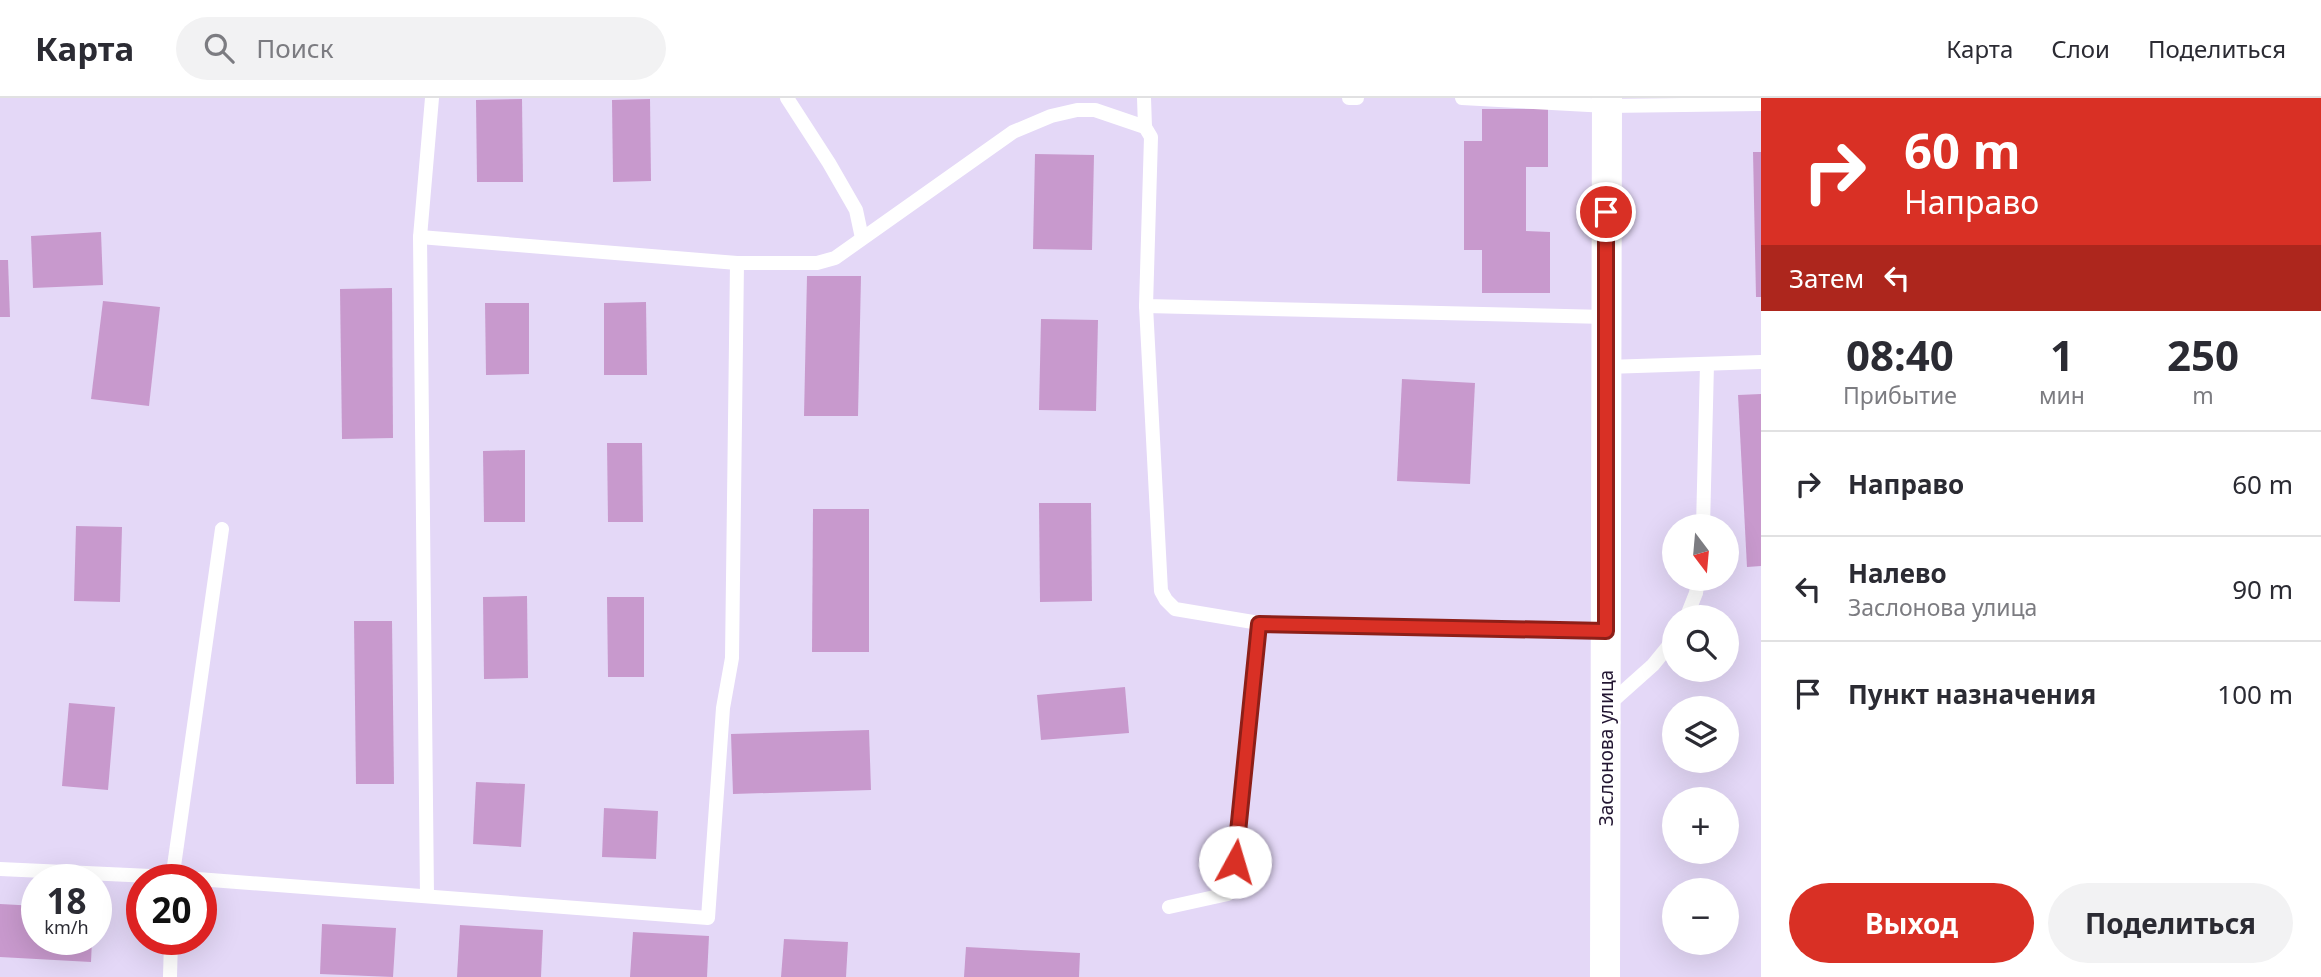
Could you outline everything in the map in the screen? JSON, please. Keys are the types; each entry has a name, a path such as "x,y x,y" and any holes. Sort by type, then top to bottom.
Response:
{"street":[{"name":"Заслонова улица","path":"1605,977 1607,102"}],"lane":[{"path":"427,897 420,237 432,98"},
{"path":"787,98 856,210 862,238"},
{"path":"1144,98 1145,127 1151,136 1146,306 1161,591 1166,600 1175,608 1259,624 1606,631"},
{"path":"1349,98 1357,98"},
{"path":"1462,98 1761,104"},
{"path":"420,237 737,264 817,263 835,258 1013,132 1051,116 1077,110 1095,110 1145,127"},
{"path":"217,882 708,918 723,708 733,658 737,264"},
{"path":"1146,306 1606,317"},
{"path":"1606,367 1761,362"},
{"path":"1703,514 1707,364"},
{"path":"174,864 222,529"},
{"path":"1169,907 1228,894 1232,889 1259,624"},
{"path":"1606,706 1662,654"},
{"path":"0,869 126,876"},
{"path":"170,977 171,955"}],"building":[{"path":"522,99 523,182 477,182 476,100"},
{"path":"650,99 651,181 613,182 612,100"},
{"path":"1482,109 1548,109 1548,167 1526,167 1526,231 1550,232 1550,293 1482,293 1482,250 1464,250 1464,141 1482,141"},
{"path":"1753,152 1761,152 1761,297 1756,297"},
{"path":"1035,154 1094,155 1092,250 1033,249"},
{"path":"101,232 103,285 33,288 31,236"},
{"path":"0,260 8,260 10,317 0,317"},
{"path":"807,276 861,276 858,416 804,416"},
{"path":"392,288 393,438 342,439 340,289"},
{"path":"103,301 160,307 149,406 91,399"},
{"path":"646,302 647,375 604,375 604,303"},
{"path":"485,303 529,303 529,374 486,375"},
{"path":"1041,319 1098,320 1096,411 1039,410"},
{"path":"1402,379 1475,383 1470,484 1397,481"},
{"path":"1761,394 1761,566 1747,567 1738,395"},
{"path":"607,443 642,443 643,522 608,522"},
{"path":"525,450 525,522 484,522 483,451"},
{"path":"1039,503 1091,503 1092,601 1040,602"},
{"path":"813,509 869,509 869,652 812,652"},
{"path":"76,526 122,527 120,602 74,601"},
{"path":"527,596 528,678 484,679 483,597"},
{"path":"607,597 644,597 644,677 608,677"},
{"path":"354,621 392,621 394,784 356,784"},
{"path":"1125,687 1129,733 1041,740 1037,695"},
{"path":"69,703 115,707 108,790 62,786"},
{"path":"869,730 871,790 733,794 731,734"},
{"path":"476,782 525,784 521,847 473,844"},
{"path":"604,808 658,811 656,859 602,857"},
{"path":"0,904 21,905 21,955 91,955 91,962 0,957"},
{"path":"322,924 396,928 393,977 320,974"},
{"path":"460,925 543,930 541,977 457,977"},
{"path":"633,932 709,936 707,977 630,977"},
{"path":"784,939 848,942 846,977 781,977"},
{"path":"966,947 1080,953 1079,977 964,977"}],"route":[{"path":"1235,862 1259,624 1606,631 1606,212"}]}
